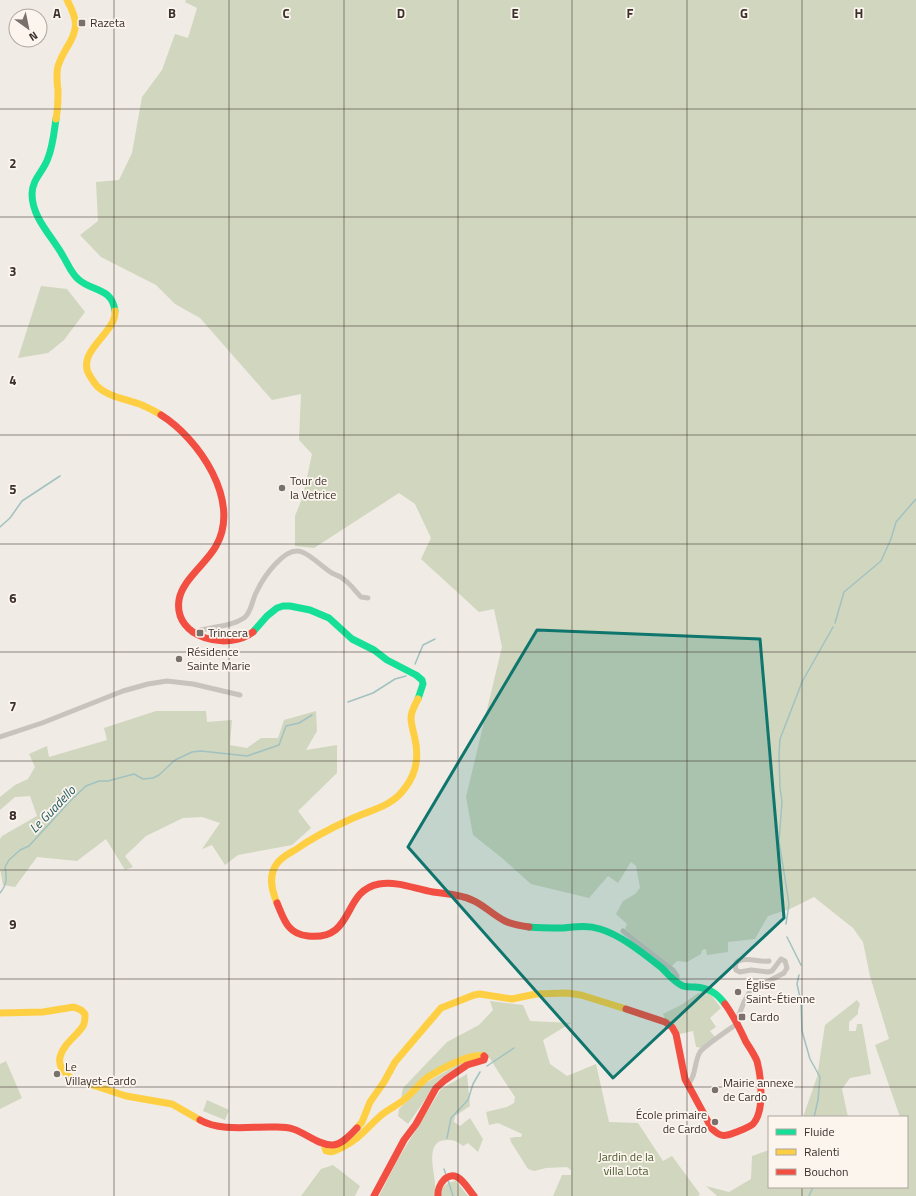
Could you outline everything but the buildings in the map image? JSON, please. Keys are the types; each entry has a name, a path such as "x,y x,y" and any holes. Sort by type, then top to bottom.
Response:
{"street":[{"path":"0,1013 43,1012 74,1007 81,1010 84,1014 85,1021 83,1026 62,1049 59,1061 60,1067 71,1078 126,1096 172,1104 205,1123 221,1127 265,1126 293,1129 324,1144 334,1144 344,1141 358,1128 370,1102 396,1062 441,1008 474,995 483,994 512,999 536,994 567,993 581,995 665,1022 672,1027 676,1034 684,1074 716,1135 728,1135 748,1127 755,1121 759,1112 761,1097 757,1061 737,1022 718,993 708,988 682,986 663,968 631,945 601,928 586,926 556,928 519,926 506,923 474,900 466,897 436,893 390,883 375,885 363,891 357,898 341,925 329,935 319,937 300,934 292,930 284,922 272,891 273,872 281,859 298,847 354,818 380,809 392,801 405,788 414,773 417,760 417,745 411,722 411,713 423,689 423,682 414,674 394,665 376,651 354,640 331,619 320,614 290,606 281,607 271,612 255,631 245,637 232,640 219,640 196,636 185,626 179,605 181,594 186,582 215,551 221,538 224,522 223,502 217,481 212,470 200,453 172,423 158,412 103,391 95,384 87,367 88,355 113,323 116,312 114,302 108,295 79,281 73,274 60,251 40,222 33,202 33,184 49,158 58,117 58,66 76,30 76,20 67,0"},
{"path":"192,633 231,624 245,617 250,612 253,597 270,571 287,553 294,551 301,551 330,573 350,583 361,597 368,598"},
{"path":"0,737 42,723 123,691 148,684 167,681 193,684 240,695"},
{"path":"623,931 673,970 677,976 676,981"},
{"path":"688,1084 691,1082 701,1050 737,1022 744,1002 752,990 784,973 787,968 784,959 780,960 772,970 768,972 751,970 740,972 736,970 736,963 742,959 765,962 769,961"},
{"path":"324,1144 326,1151 330,1152 353,1142 361,1136 379,1117 405,1099 427,1078 460,1060 478,1055 483,1055 485,1057 482,1061 467,1065 436,1088 416,1124 404,1140 374,1196"},
{"path":"438,1196 436,1190 442,1180 451,1176 456,1176 474,1196"}],"highlighted area":[{"path":"537,630 760,639 784,918 613,1078 408,847"}],"green space":[{"path":"186,0 916,0 916,1196 717,1196 706,1186 729,1192 751,1179 752,1156 768,1150 768,1188 908,1188 908,1116 900,1116 875,1045 889,1039 870,976 863,942 853,928 814,897 790,909 768,916 755,939 728,942 728,952 707,955 706,949 702,950 701,954 687,962 677,961 672,966 625,929 627,924 616,914 623,901 635,894 640,888 636,866 631,862 618,883 608,876 589,898 531,884 473,835 466,797 502,647 494,609 479,612 421,559 431,538 415,504 399,493 314,548 295,546 295,516 303,496 312,454 299,440 301,394 272,400 200,318 175,304 156,285 101,257 80,235 98,221 96,182 119,180 132,153 142,97 162,70 175,34 188,38 197,8 185,2"},
{"path":"41,286 67,289 85,312 64,340 48,353 18,358"},
{"path":"156,711 206,711 207,722 232,720 230,745 247,748 261,738 278,738 284,720 316,711 317,731 306,750 337,745 337,773 298,811 311,828 292,845 238,855 225,865 212,845 202,849 220,823 202,817 183,818 146,836 125,856 133,867 125,870 106,839 77,861 37,857 15,887 3,885 0,869 0,839 2,836 37,816 30,796 15,797 0,810 0,797 15,785 28,779 35,767 29,754 47,746 49,757 107,740 104,728"},
{"path":"705,991 712,996 721,1008 710,1018 716,1027 710,1031 715,1037 702,1048 696,1047 693,1031 680,1034 673,1023 665,1019 663,1014 681,1005 697,994"},
{"path":"857,1000 860,1004 858,1014 849,1022 849,1031 856,1031 857,1024 862,1024 871,1074 850,1078 842,1089 848,1116 803,1116 817,1077 825,1025"},
{"name":"Jardin de la villa Lota","path":"490,1001 523,1005 530,1021 571,1023 543,1040 550,1064 567,1076 596,1064 609,1122 638,1123 663,1161 672,1156 700,1194 698,1196 553,1196 562,1175 571,1175 571,1170 567,1167 546,1168 534,1171 528,1169 510,1138 521,1137 522,1134 498,1123 489,1125 486,1112 507,1107 514,1103 515,1097 489,1057 484,1054 452,1061 421,1079 401,1098 403,1088 447,1042 479,1025 493,1010"},
{"path":"6,1061 22,1098 0,1109 0,1064"},
{"path":"464,1061 465,1063 438,1082 408,1124 398,1116 399,1109 424,1084"},
{"path":"467,1074 470,1106 455,1116 454,1122 460,1126 470,1118 483,1139 478,1152 468,1143 463,1146 453,1141 439,1141 435,1145 432,1157 436,1196 379,1196 398,1159 441,1089"},
{"path":"207,1100 229,1110 225,1120 203,1111"},
{"path":"333,1165 360,1186 355,1196 301,1196 321,1169"},
{"path":"456,1181 468,1196 441,1196 442,1190 445,1186 450,1182"}],"waterway":[{"path":"0,527 10,518 22,501 60,476"},
{"path":"835,623 844,592 881,561 891,539 896,522 916,499"},
{"path":"786,924 789,904 779,841 782,802 780,788 780,739 802,682 833,627"},
{"name":"Le Guadello","path":"415,664 423,645 435,639"},
{"name":"Le Guadello","path":"348,702 373,693 395,679 406,676"},
{"name":"Le Guadello","path":"0,893 5,884 5,867 9,860 20,850 29,846 70,801 86,786 99,781 108,781 134,774 143,779 153,778 159,775 175,760 192,752 201,751 247,756 279,745 286,726 299,723 312,715"},
{"path":"787,937 801,965"},
{"path":"799,975 797,984 801,1002 802,1031 810,1059 820,1077 818,1100 814,1116"},
{"path":"487,1066 514,1048"},
{"path":"447,1138 451,1118 468,1100 473,1084 480,1072"},
{"path":"444,1169 446,1175"},
{"path":"448,1180 453,1196"},
{"path":"809,1196 813,1188"}],"traffic: fast":[{"path":"56,119 50,153 34,184 32,194 35,211 73,274 83,283 106,294 113,303 115,311"},
{"path":"253,632 267,616 277,608 290,606 310,610 329,618 352,639 416,675 422,680 423,684 418,699"},
{"path":"529,927 586,927 608,932 624,940 640,951 680,984 709,990 716,994 725,1004"}],"traffic: slow":[{"path":"56,119 58,101 58,66 73,36 76,24 67,0"},
{"path":"115,311 114,319 110,327 91,351 87,359 87,367 90,376 101,390 142,405 161,415"},
{"path":"277,903 272,889 271,879 276,865 284,856 329,830 394,800 409,783 416,765 417,752 411,723 411,715 418,699"},
{"path":"357,1128 362,1122 370,1102 384,1082 395,1062 441,1008 480,994 512,999 536,994 567,993 581,995 626,1009"},
{"path":"0,1013 43,1012 74,1007 81,1010 85,1014 84,1025 67,1044 60,1057 60,1064 66,1074 71,1078 126,1096 172,1104 200,1120"},
{"path":"324,1144 326,1151 328,1152 335,1151 349,1144 381,1115 406,1098 428,1077 463,1059 478,1055 484,1056"}],"traffic: jam":[{"path":"161,415 175,425 202,455 212,472 220,491 224,510 223,528 216,546 212,553 189,579 181,593 179,600 179,613 185,624 193,632 205,638 217,641 230,640 243,638 253,632"},
{"path":"277,903 287,925 295,932 308,936 323,935 334,931 342,924 352,905 367,888 386,883 463,896 485,907 505,921 529,927"},
{"path":"626,1009 665,1022 672,1027 676,1034 685,1079 712,1129 725,1136 753,1124 757,1118 761,1102 760,1075 757,1061 725,1004"},
{"path":"374,1196 404,1140 416,1124 436,1088 467,1065 484,1060 484,1056"},
{"path":"200,1120 216,1126 224,1127 287,1127 317,1141 332,1145 336,1145 343,1141 357,1128"},
{"path":"438,1196 441,1183 451,1176 456,1176 460,1179 474,1196"}],"place":[{"name":"Razeta","path":"82,23"},
{"name":"Tour de la Vetrice","path":"282,488"},
{"name":"Trincera","path":"200,633"},
{"name":"Résidence Sainte Marie","path":"179,659"},
{"name":"Église Saint-Étienne","path":"738,992"},
{"name":"Cardo","path":"742,1017"},
{"name":"Le Villayet-Cardo","path":"57,1074"},
{"name":"Mairie annexe de Cardo","path":"715,1090"},
{"name":"École primaire de Cardo","path":"715,1122"}]}
